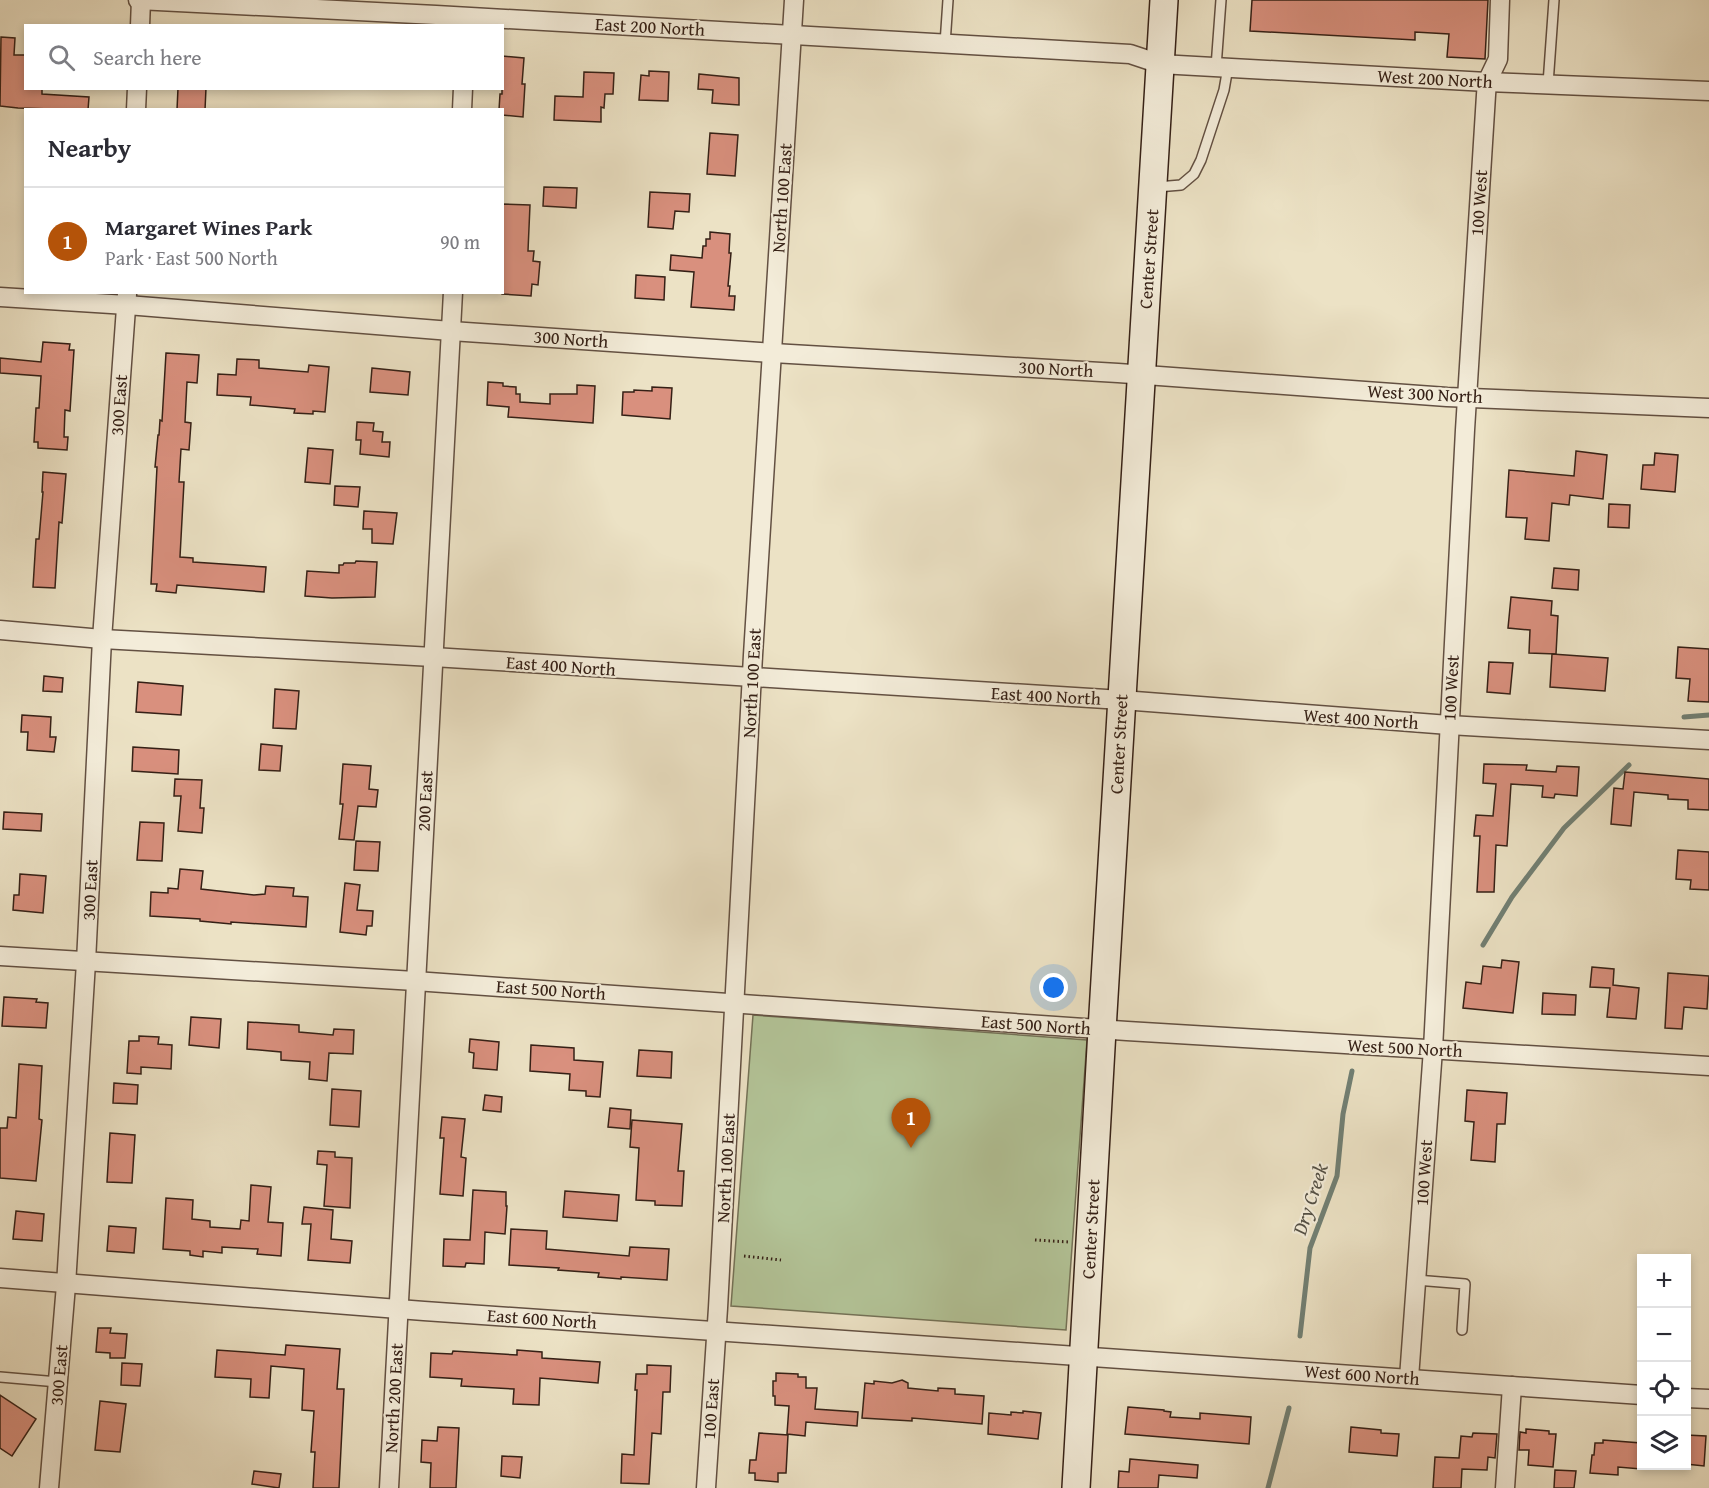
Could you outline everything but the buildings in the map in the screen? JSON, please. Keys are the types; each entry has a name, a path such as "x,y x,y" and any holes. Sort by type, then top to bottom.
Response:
{"street":[{"path":"140,0 140,24"},
{"name":"East 200 North","path":"140,0 466,14 793,36 1130,54 1160,64"},
{"path":"793,36 794,0"},
{"name":"Center Street","path":"1076,1488 1164,0"},
{"name":"100 West","path":"1409,1378 1433,1049 1467,398 1487,81 1498,59 1500,0"},
{"name":"North 100 East","path":"716,1331 752,678 793,36"},
{"name":"West 200 North","path":"1160,64 1709,90"},
{"path":"136,108 137,90"},
{"path":"462,108 463,90"},
{"name":"200 East","path":"398,1309 453,294"},
{"name":"300 North","path":"0,297 127,299 452,331 1142,375"},
{"name":"300 East","path":"49,1488 66,1285 86,962 102,639 127,299"},
{"name":"West 300 North","path":"1142,375 1467,398 1709,408"},
{"name":"East 400 North","path":"0,630 102,639 1122,700"},
{"name":"West 400 North","path":"1122,700 1449,725 1709,740"},
{"name":"East 500 North","path":"0,956 415,981 1102,1030"},
{"name":"West 500 North","path":"1102,1030 1709,1066"},
{"name":"East 600 North","path":"0,1278 66,1285 398,1309 1083,1356"},
{"name":"North 200 East","path":"389,1488 398,1309"},
{"name":"100 East","path":"706,1488 716,1331"},
{"name":"West 600 North","path":"1083,1356 1637,1395"},
{"path":"1505,1488 1512,1386"},
{"path":"1691,1398 1709,1400"}],"lane":[{"path":"945,44 948,0"},
{"path":"1153,187 1181,185 1194,174 1201,160 1224,90 1221,0"},
{"path":"1548,84 1554,0"},
{"path":"1416,1280 1465,1284 1462,1330"},
{"path":"0,1377 58,1382"}],"path":[{"path":"1035,1240 1069,1242"},
{"path":"744,1256 781,1260"}],"green space":[{"path":"753,1015 1087,1040 1066,1330 731,1306"}],"waterway":[{"name":"Dry Creek","path":"1684,717 1709,715"},
{"name":"Dry Creek","path":"1483,945 1512,897 1564,828 1629,765"},
{"name":"Dry Creek","path":"1300,1336 1310,1248 1337,1176 1343,1114 1352,1071"},
{"name":"Dry Creek","path":"1268,1488 1289,1408"}],"place":[{"name":"Margaret Wines Park","path":"911,1148"}]}
